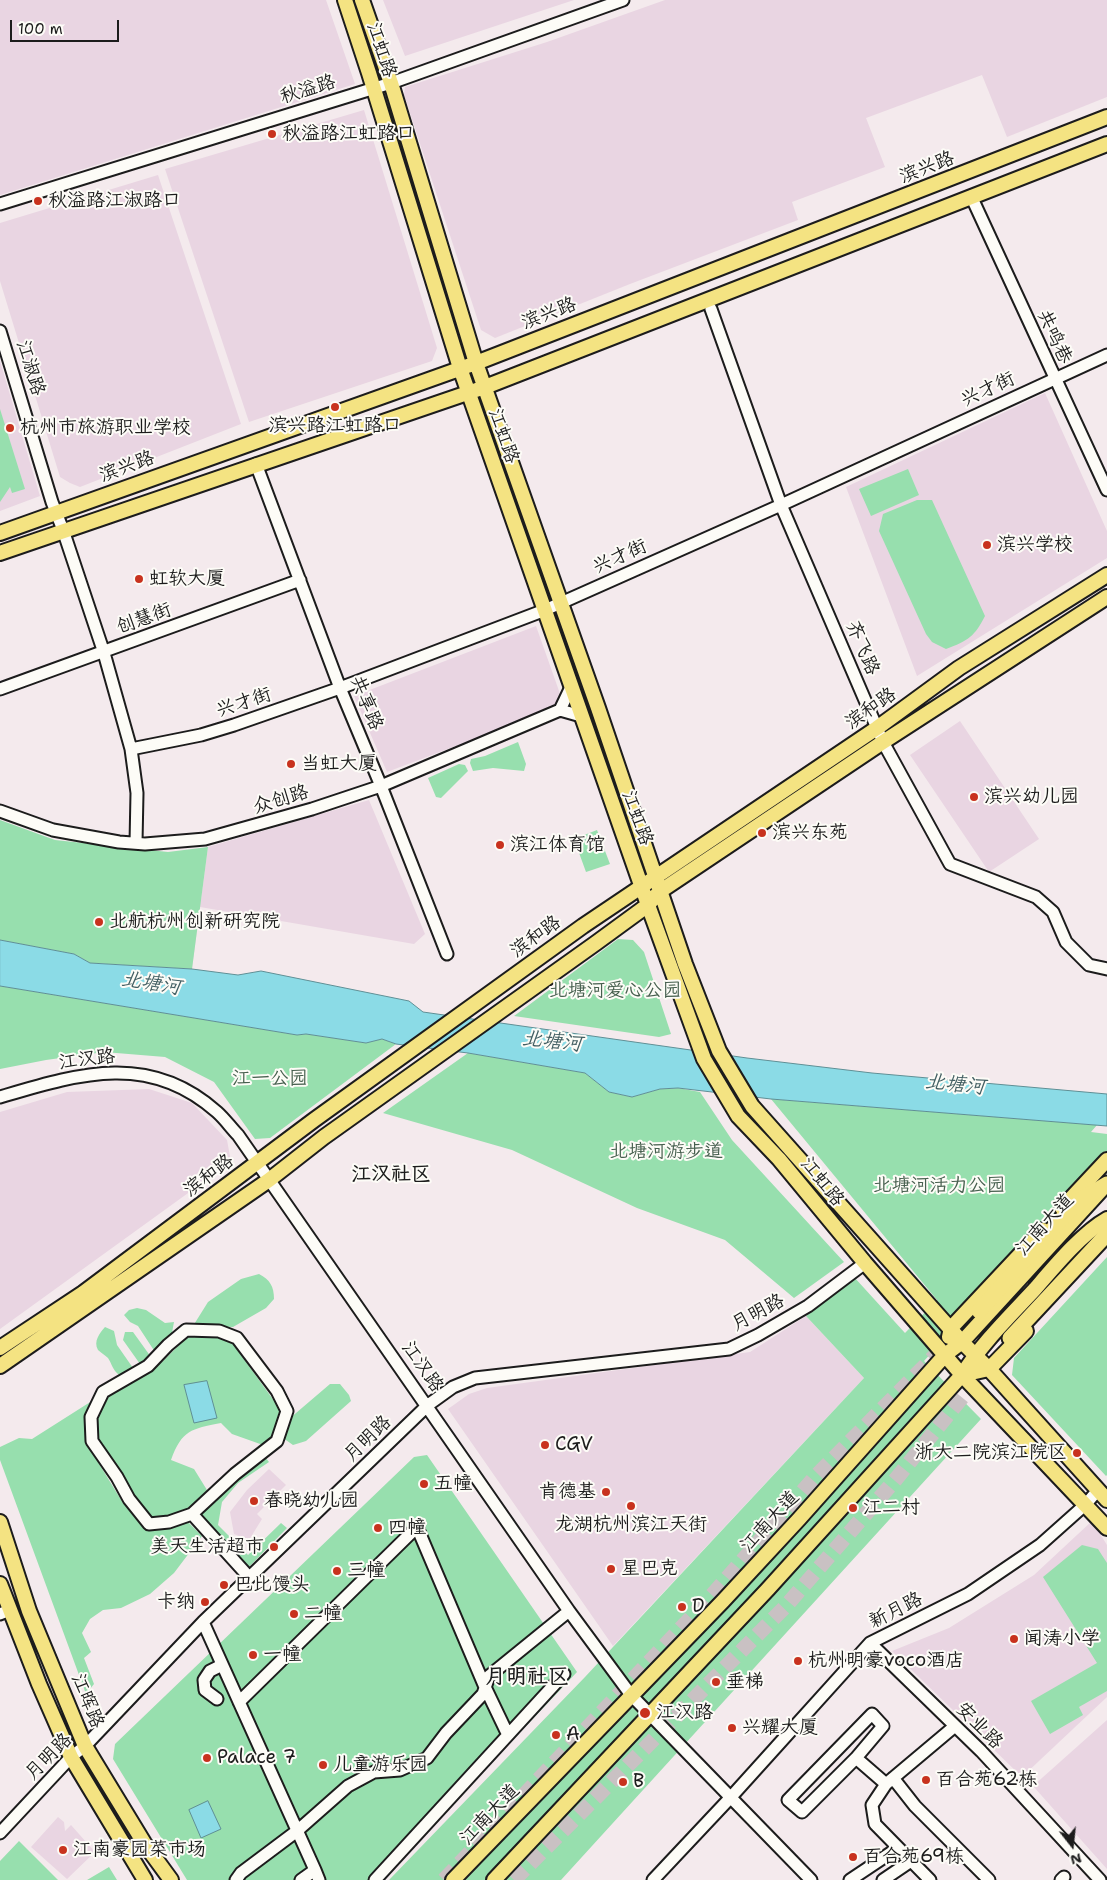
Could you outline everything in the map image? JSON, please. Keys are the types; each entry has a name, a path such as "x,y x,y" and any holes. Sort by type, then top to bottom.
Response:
{"highway":[{"path":"979,1310 1077,1202 1107,1184"},
{"path":"1010,1338 1107,1234"}],"main road":[{"name":"江虹路","path":"345,0 468,392 671,970 704,1058 738,1116 784,1153 951,1328 1102,1495"},
{"name":"江虹路","path":"362,0 391,83 476,363 601,717 684,964 719,1051 752,1106 784,1153 865,1263 962,1374 1107,1528"},
{"name":"滨兴路","path":"0,533 476,363 1107,117"},
{"name":"滨兴路","path":"0,553 485,387 1107,144"},
{"name":"滨和路","path":"0,1348 83,1293 314,1120 583,926 877,728 959,668 1107,576"},
{"name":"滨和路","path":"0,1366 268,1180 324,1137 648,905 660,892 883,742 1107,596"},
{"path":"945,1355 951,1328 1104,1163"},
{"name":"江南大道","path":"453,1880 799,1519 945,1355 962,1342 1107,1184"},
{"name":"江南大道","path":"494,1880 768,1589 962,1374 975,1355 1056,1264 1098,1224 1107,1219"},
{"path":"962,1374 989,1369 1107,1245"},
{"name":"江晖路","path":"0,1522 29,1610 85,1746 144,1843 171,1880"},
{"name":"江晖路","path":"0,1584 5,1612 71,1757 145,1880"}],"street":[{"name":"秋溢路","path":"0,204 391,83 623,0"},
{"name":"共鸣巷","path":"971,196 1054,379 1107,490"},
{"name":"齐飞路","path":"711,309 781,505 883,742 950,864 1036,897 1053,912 1066,942 1088,965 1107,969"},
{"name":"江淑路","path":"0,331 56,512 104,653 131,749 137,793 136,843"},
{"name":"兴才街","path":"131,749 201,735 225,728 340,688 544,610 781,505 1107,356"},
{"name":"共享路","path":"256,464 340,688 447,954"},
{"name":"创慧街","path":"0,690 300,580"},
{"path":"571,687 560,710 581,716"},
{"name":"众创路","path":"0,811 53,830 120,842 136,843 205,839 312,809 381,786 560,710"},
{"name":"江汉路","path":"0,1097 84,1074 115,1072 141,1074 165,1080 194,1094 218,1112 238,1135 428,1405 569,1611 631,1695 811,1880"},
{"name":"月明路","path":"0,1833 71,1757 85,1746 203,1622 428,1405 453,1387 475,1378 729,1349 758,1335 808,1306 865,1263"},
{"path":"186,1330 219,1331 237,1338 277,1391 287,1410 277,1441 235,1474 192,1514 169,1522 150,1524 129,1500 117,1477 92,1440 90,1417 104,1392 148,1366 186,1330"},
{"name":"新月路","path":"653,1880 870,1643 968,1594 1040,1545 1086,1504 1102,1495"},
{"path":"192,1514 249,1577"},
{"path":"239,1702 417,1527 485,1687 508,1735"},
{"path":"236,1880 241,1873 298,1830 348,1786 374,1772 400,1770 427,1758 446,1732 483,1694 488,1676 569,1611"},
{"path":"203,1622 317,1875 301,1880"},
{"name":"安业路","path":"870,1643 981,1751 1100,1880"},
{"path":"217,1698 206,1690 204,1680 210,1671 222,1665"},
{"path":"375,1880 564,1674"},
{"path":"872,1714 883,1726 856,1758 802,1812 788,1800 872,1714"},
{"path":"930,1880 875,1824 872,1805 889,1781 955,1726"},
{"path":"856,1758 889,1781 989,1880"},
{"path":"850,1880 898,1848"},
{"path":"883,1880 911,1861"}],"shaded area":[{"path":"0,0 326,0 355,84 0,195"},
{"path":"383,0 574,0 405,56"},
{"path":"665,0 1107,0 1107,97 1007,137 982,75 866,118 885,167 792,202 798,220 495,338 481,330 404,95 405,87 547,42"},
{"path":"364,110 437,348 432,361 249,422 165,169"},
{"path":"158,175 241,424 80,487 60,477 0,281 0,223"},
{"name":"杭州市旅游职业学校","path":"0,361 40,496 0,511"},
{"name":"滨兴学校","path":"1045,393 1107,531 1107,558 917,676 846,487"},
{"path":"536,626 564,705 387,772 354,696"},
{"name":"滨兴幼儿园","path":"960,721 1039,839 989,872 910,755"},
{"path":"369,800 425,934 414,944 200,907 192,969 0,864 201,900 208,847"},
{"path":"149,1089 192,1103 227,1140 231,1162 0,1329 0,1112 67,1092"},
{"path":"806,1316 864,1378 613,1646 448,1409 469,1394 487,1388 750,1352"},
{"name":"春晓幼儿园","path":"269,1469 286,1485 257,1514 262,1519 249,1540 234,1534 230,1512 247,1490"},
{"name":"闻涛小学","path":"1092,1521 1107,1545 1107,1697 1022,1777 892,1651 949,1628 1034,1575"},
{"path":"1107,1720 1107,1869 1033,1786"},
{"name":"江南豪园菜市场","path":"58,1817 64,1822 65,1831 71,1825 95,1852 67,1879 31,1847"}],"green space":[{"path":"0,409 25,489 12,493 10,487 0,502"},
{"path":"908,469 919,495 871,516 859,489"},
{"path":"917,500 932,500 985,616 970,637 946,649 932,642 926,634 879,531 883,514"},
{"path":"518,742 526,764 524,771 493,768 473,771 470,763 471,759 485,756"},
{"path":"459,764 465,765 468,771 441,798 436,797 428,778"},
{"name":"北航杭州创新研究院","path":"0,820 55,840 168,852 208,847 192,969 90,963 74,954 0,940"},
{"path":"597,830 610,864 586,872 574,839"},
{"name":"北塘河爱心公园","path":"618,939 633,940 644,952 671,1034 659,1037 514,1016"},
{"name":"江一公园","path":"0,986 297,1035 306,1034 366,1043 382,1039 396,1044 270,1138 255,1139 214,1082 165,1057 104,1052 0,1069"},
{"name":"北塘河游步道","path":"468,1053 585,1073 609,1092 632,1097 660,1089 678,1088 700,1092 732,1140 844,1262 794,1298 725,1240 637,1208 512,1150 383,1113"},
{"name":"北塘河活力公园","path":"771,1099 1097,1125 1091,1132 1107,1134 1107,1162 924,1361 981,1419 561,1880 389,1880 585,1677 864,1378 806,1316 854,1277 905,1333 937,1300"},
{"path":"1107,1257 1106,1476 1012,1375 1014,1358"},
{"path":"259,1274 269,1281 273,1290 274,1299 266,1308 233,1327 193,1326 208,1302 241,1279"},
{"path":"137,1308 146,1310 165,1323 174,1322 171,1338 155,1352 138,1326 130,1322 124,1315 129,1310"},
{"path":"105,1327 114,1331 117,1345 133,1368 124,1375 119,1375 113,1369 108,1358 98,1350 96,1343"},
{"path":"125,1332 133,1332 151,1357 147,1363 140,1364 123,1340"},
{"path":"188,1336 214,1336 233,1344 280,1409 272,1438 263,1445 232,1434 221,1423 189,1432 179,1442 171,1460 194,1469 207,1490 194,1503 182,1511 151,1517 132,1495 124,1477 96,1438 95,1418 108,1395 162,1362"},
{"path":"330,1384 340,1384 349,1395 351,1401 306,1441 293,1445 283,1438 289,1419"},
{"path":"95,1399 86,1415 87,1444 123,1503 146,1528 165,1528 188,1522 202,1536 174,1573 150,1594 121,1608 103,1610 90,1619 82,1633 91,1652 84,1658 94,1684 86,1694 0,1460 0,1447 19,1438 32,1439"},
{"path":"427,1455 577,1672 381,1880 187,1880 113,1759 115,1744 414,1457"},
{"path":"265,1457 269,1462 238,1483 222,1502 218,1525 248,1555 281,1523 287,1528 248,1568 197,1514 233,1481"},
{"path":"1082,1545 1098,1549 1107,1563 1107,1691 1079,1707 1083,1715 1050,1734 1031,1701 1097,1663 1043,1577"},
{"path":"19,1841 58,1880 0,1880 0,1861"},
{"path":"109,1867 117,1880 87,1880"}],"water":[{"name":"北塘河","path":"0,940 74,954 90,963 192,969 238,975 261,971 409,1001 423,1012 747,1058 872,1073 1107,1094 1107,1126 771,1099 678,1088 660,1089 632,1097 609,1092 585,1073 468,1053 396,1044 382,1039 366,1043 306,1034 297,1035 0,986"},
{"path":"207,1381 217,1418 194,1423 184,1385"},
{"path":"208,1801 221,1829 201,1838 189,1810"}],"tunnel":[{"path":"444,1880 714,1593 815,1477 979,1311"},
{"path":"514,1880 786,1606 896,1479 990,1363"}],"place":[{"name":"秋溢路江虹路口","path":"272,134"},
{"name":"秋溢路江淑路口","path":"38,201"},
{"name":"滨兴路江虹路口","path":"335,407"},
{"name":"杭州市旅游职业学校","path":"10,428"},
{"name":"滨兴学校","path":"987,545"},
{"name":"虹软大厦","path":"139,579"},
{"name":"当虹大厦","path":"291,764"},
{"name":"滨兴幼儿园","path":"974,797"},
{"name":"滨兴东苑","path":"762,833"},
{"name":"滨江体育馆","path":"500,845"},
{"name":"北航杭州创新研究院","path":"99,922"},
{"name":"CGV","path":"545,1445"},
{"name":"浙大二院滨江院区","path":"1077,1453"},
{"name":"五幢","path":"424,1484"},
{"name":"肯德基","path":"606,1492"},
{"name":"春晓幼儿园","path":"254,1501"},
{"name":"龙湖杭州滨江天街","path":"631,1506"},
{"name":"江二村","path":"853,1508"},
{"name":"四幢","path":"378,1528"},
{"name":"美天生活超市","path":"274,1547"},
{"name":"星巴克","path":"611,1569"},
{"name":"三幢","path":"337,1571"},
{"name":"巴比馒头","path":"224,1585"},
{"name":"卡纳","path":"205,1602"},
{"name":"D","path":"682,1607"},
{"name":"二幢","path":"294,1614"},
{"name":"闻涛小学","path":"1014,1639"},
{"name":"一幢","path":"253,1655"},
{"name":"杭州明豪voco酒店","path":"798,1661"},
{"name":"垂梯","path":"716,1682"},
{"name":"江汉路","path":"645,1713"},
{"name":"兴耀大厦","path":"732,1728"},
{"name":"A","path":"556,1735"},
{"name":"Palace 7","path":"207,1758"},
{"name":"儿童游乐园","path":"323,1765"},
{"name":"百合苑62栋","path":"926,1780"},
{"name":"B","path":"623,1782"},
{"name":"江南豪园菜市场","path":"63,1850"},
{"name":"百合苑69栋","path":"853,1857"}],"district":[{"name":"江汉社区","path":"391,1175"},
{"name":"月明社区","path":"527,1678"}]}
